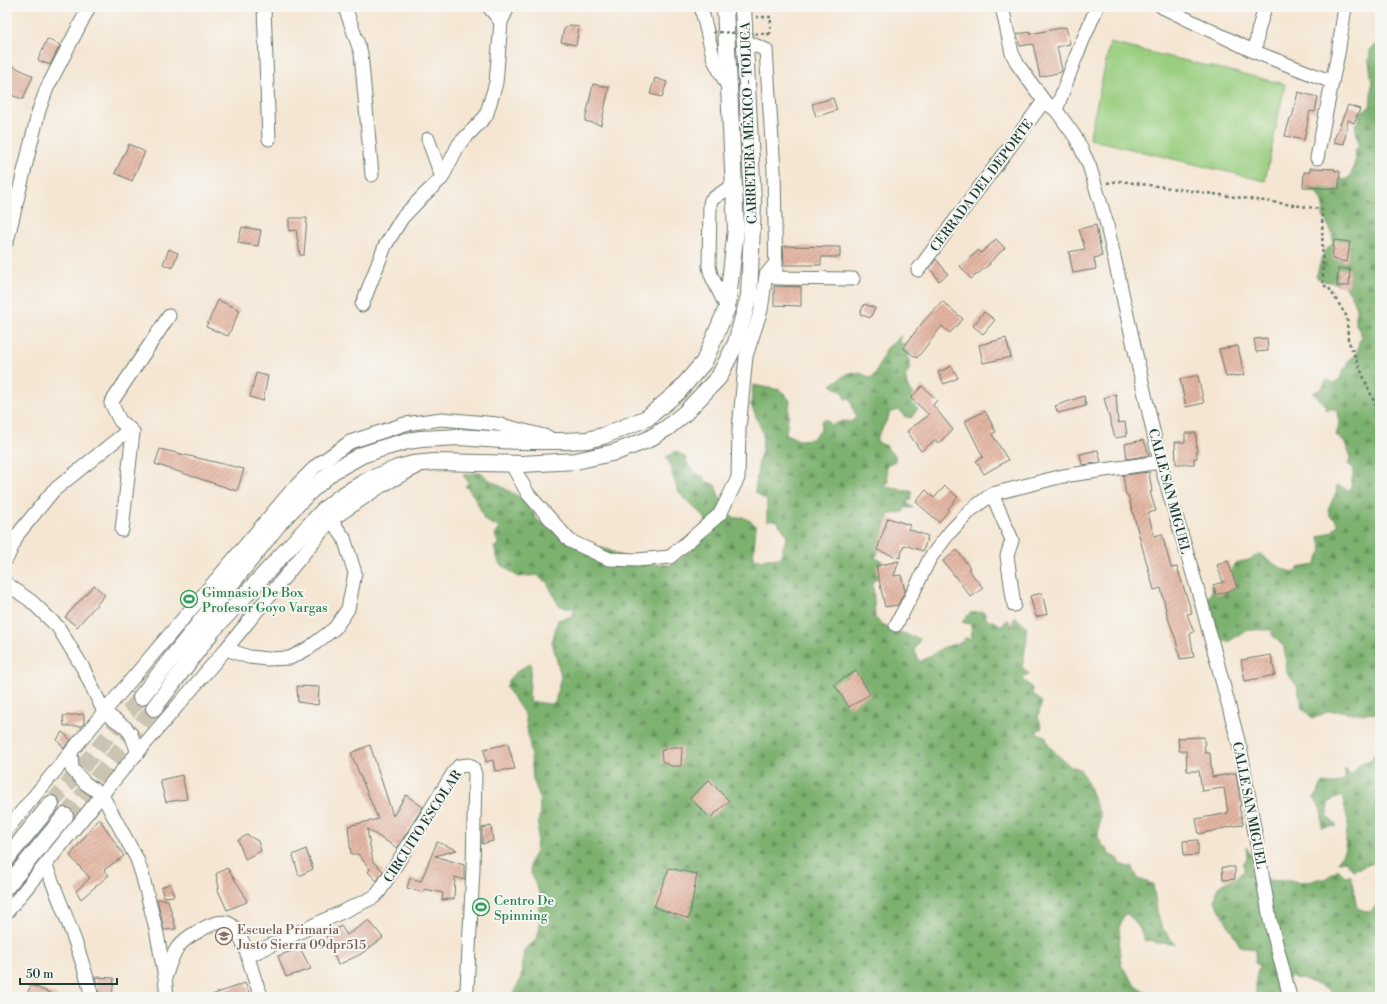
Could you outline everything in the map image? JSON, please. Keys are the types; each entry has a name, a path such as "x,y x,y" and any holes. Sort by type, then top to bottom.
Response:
{"main road":[{"name":"CARRETERA MÉXICO - TOLUCA","path":"142,697 280,522 306,494 333,471 362,455 407,441 466,438 517,441 564,441 587,440 603,436 647,418 678,392 704,362 727,308 736,229 725,7"},
{"name":"CARRETERA MÉXICO - TOLUCA","path":"154,708 212,631 323,511 340,497 368,480 398,468 425,462 511,463 576,461 616,452 647,440 667,428 685,413 709,388 724,368 736,343 749,296 753,202 743,12"},
{"path":"7,858 51,804"},
{"path":"7,886 65,816"}],"street":[{"path":"7,241 40,110 47,88 89,7"},
{"path":"264,7 269,139"},
{"path":"345,7 361,53 372,175"},
{"path":"489,7 501,22"},
{"path":"362,305 385,246 402,218 442,178 459,144 486,116 496,83 501,22 508,7"},
{"path":"700,7 714,60 728,87"},
{"name":"CALLE SAN MIGUEL","path":"1002,7 1012,53 1018,65 1044,100 1056,110 1076,138 1089,164 1096,185 1106,221 1160,462 1241,752 1270,920 1290,997"},
{"path":"1056,110 1074,59 1096,7"},
{"path":"1162,7 1255,52 1332,82"},
{"path":"1255,52 1264,7"},
{"path":"1317,158 1338,54 1345,7"},
{"path":"745,41 766,50 774,171 776,278 853,279"},
{"name":"CERRADA DEL DEPORTE","path":"918,270 1044,100"},
{"path":"428,139 442,178"},
{"path":"727,308 711,275 709,266 710,203 711,200 733,185"},
{"path":"511,463 528,494 570,541 609,559 637,560 670,557 720,514 738,478 739,429 746,356 761,310 766,275 776,263"},
{"path":"122,530 133,432 120,421 111,403 169,316"},
{"path":"7,830 104,712 292,490 316,466 350,442 405,424 442,420 497,424 564,441"},
{"path":"7,558 18,534 54,491 130,429"},
{"path":"7,912 46,866 102,795 226,649 331,520 381,486 425,462"},
{"path":"896,625 930,558 950,532 972,510 992,494 1063,476 1160,462"},
{"path":"992,494 1012,540 1007,556 1014,605"},
{"path":"226,649 249,657 267,659 290,658 309,648 335,628 348,609 355,573 344,538 331,520"},
{"path":"7,584 30,601 58,627 83,668 104,712 125,727 131,734 138,753"},
{"path":"71,752 72,770 85,783 102,795 127,839 140,869 156,929 168,997"},
{"name":"CIRCUITO ESCOLAR","path":"248,956 374,897 379,892 454,772 459,766 469,764 473,768 475,774 473,869 467,989 466,993 458,997"},
{"path":"46,866 66,916 92,997"},
{"path":"165,977 172,954 180,943 212,924 219,922 227,923 232,926 238,934 248,956 254,979 262,997"}],"path":[{"path":"713,32 770,34 771,17 743,12"},
{"path":"1096,185 1120,181 1322,209 1324,285 1329,288 1347,316 1348,340 1380,416"}],"green space":[{"path":"1380,42 1380,717 1376,713 1357,714 1342,711 1328,711 1313,719 1303,709 1297,686 1287,673 1284,647 1272,635 1272,630 1249,630 1235,637 1229,642 1217,641 1214,633 1215,620 1209,610 1208,598 1212,592 1211,586 1216,586 1229,574 1235,563 1249,560 1260,554 1277,566 1296,572 1298,568 1315,565 1322,550 1319,537 1333,531 1335,527 1338,526 1336,520 1330,516 1328,509 1336,493 1337,485 1350,491 1354,469 1348,464 1351,457 1345,443 1336,435 1339,422 1338,412 1336,409 1324,409 1327,406 1313,393 1321,389 1327,380 1333,383 1340,379 1343,370 1348,366 1347,362 1356,355 1362,336 1356,324 1356,308 1350,292 1341,284 1324,281 1316,277 1321,258 1325,251 1333,243 1332,232 1323,216 1324,206 1317,193 1304,188 1310,183 1329,174 1344,180 1351,176 1356,158 1355,151 1359,145 1355,125 1359,122 1359,112 1370,107 1372,84 1369,61 1370,50"},
{"path":"1110,43 1285,84 1265,181 1089,139"},
{"path":"901,336 900,344 909,343 911,353 908,353 910,369 905,376 909,390 913,393 914,404 918,409 911,418 904,416 899,410 889,413 889,416 876,440 883,445 886,445 889,451 895,455 895,461 886,465 888,482 881,487 912,491 910,500 907,503 913,508 904,508 904,512 887,515 892,526 875,558 882,561 877,571 881,576 873,582 875,618 887,628 920,639 914,650 920,662 942,648 962,642 965,638 972,639 971,624 962,622 970,613 984,612 988,621 994,621 1002,626 1008,619 1011,627 1015,616 1026,627 1027,639 1022,667 1029,674 1023,679 1032,688 1032,694 1042,702 1038,717 1042,728 1035,732 1045,736 1049,746 1070,766 1080,769 1087,782 1100,815 1098,837 1102,845 1108,850 1108,854 1119,859 1119,864 1133,868 1138,879 1153,884 1158,918 1163,929 1175,944 1157,943 1151,940 1145,941 1140,929 1128,914 1124,915 1119,928 1121,965 1137,987 1153,997 511,997 521,979 524,950 535,941 540,929 540,894 530,871 530,862 536,852 540,808 539,795 533,779 525,715 506,687 513,675 531,663 529,701 549,704 555,703 561,676 552,642 558,620 570,617 576,608 565,608 558,604 547,582 541,579 538,575 518,577 499,563 494,547 499,545 495,535 500,528 484,520 481,510 472,493 465,486 469,483 463,475 481,472 488,479 523,499 527,507 533,512 536,519 562,536 609,550 638,563 670,565 678,561 692,550 709,533 705,518 678,492 672,474 672,468 666,457 676,451 685,457 689,466 697,474 704,477 704,480 715,485 718,494 727,507 721,509 735,518 743,517 752,522 756,527 753,560 780,558 787,535 776,520 767,521 767,501 755,492 759,459 762,451 763,433 751,405 753,385 780,390 790,400 786,434 799,440 812,439 817,433 820,433 822,421 826,419 832,425 843,421 851,422 856,417 850,398 845,399 843,392 831,385 849,373 854,372 870,378 875,375 886,349"},
{"path":"1380,749 1380,861 1353,870 1345,861 1338,862 1345,849 1348,821 1342,796 1328,802 1328,817 1337,826 1322,828 1322,815 1320,808 1313,798 1317,795 1322,783 1335,784 1345,780 1345,768 1351,775 1361,763 1372,760 1374,754"},
{"path":"1246,847 1254,860 1250,868 1265,880 1310,882 1317,879 1325,879 1338,869 1345,876 1351,876 1357,908 1369,912 1380,903 1380,997 1332,997 1331,991 1302,978 1294,979 1290,973 1285,997 1256,997 1256,978 1259,966 1255,963 1256,950 1240,946 1215,901 1218,886 1238,877 1241,873 1244,873 1244,862 1247,859"}],"building":[{"path":"570,25 579,27 576,45 561,42 564,29"},
{"path":"1066,27 1070,44 1057,47 1062,70 1061,72 1040,77 1033,44 1020,46 1017,34 1030,32 1030,34"},
{"path":"47,39 60,45 50,65 38,60"},
{"path":"7,63 33,76 23,99 7,94"},
{"path":"655,78 667,82 662,97 650,94"},
{"path":"593,84 609,87 601,125 585,121"},
{"path":"1298,92 1318,97 1315,112 1310,111 1304,140 1285,136 1290,118 1292,118"},
{"path":"833,98 837,110 816,117 812,104"},
{"path":"1348,105 1360,109 1354,123 1348,120 1344,144 1333,142"},
{"path":"129,144 145,152 132,181 115,173"},
{"path":"1310,168 1335,169 1335,171 1340,171 1339,189 1303,187 1304,172 1310,172"},
{"path":"289,218 307,218 304,255 300,255 296,230 289,231"},
{"path":"1096,225 1102,256 1094,258 1096,269 1073,273 1069,252 1085,249 1079,229"},
{"path":"242,227 261,230 258,246 238,243"},
{"path":"996,239 1005,248 989,263 990,264 971,279 960,266 979,250 981,253"},
{"path":"1334,240 1350,242 1347,262 1332,259"},
{"path":"783,246 840,247 840,257 821,257 821,265 784,265"},
{"path":"169,249 178,253 172,268 163,264"},
{"path":"936,259 948,274 939,281 930,268"},
{"path":"1338,269 1350,269 1349,286 1337,286"},
{"path":"774,286 801,287 801,306 774,305"},
{"path":"218,300 240,310 228,336 206,327"},
{"path":"942,301 963,319 950,333 942,326 917,358 903,348 922,323"},
{"path":"864,304 875,308 870,318 860,314"},
{"path":"984,312 995,320 983,334 973,326"},
{"path":"1006,338 1011,357 983,363 979,345"},
{"path":"1267,338 1268,351 1256,352 1254,339"},
{"path":"1238,346 1244,375 1226,377 1219,349"},
{"path":"952,366 958,378 944,384 938,372"},
{"path":"256,373 268,376 263,401 250,397"},
{"path":"1198,376 1204,403 1186,407 1180,379"},
{"path":"922,386 937,400 933,405 953,430 938,443 936,440 921,451 907,431 929,415 911,398"},
{"path":"1116,394 1118,423 1125,422 1127,436 1115,438 1104,398"},
{"path":"1084,396 1086,406 1058,413 1055,406"},
{"path":"985,411 996,432 992,434 1008,460 984,474 976,461 983,457 965,421"},
{"path":"1185,433 1196,433 1197,458 1194,458 1194,464 1176,464 1175,442 1185,442"},
{"path":"1143,440 1149,455 1127,459 1125,444"},
{"path":"160,449 244,469 237,491 155,464"},
{"path":"1098,450 1101,462 1082,465 1080,454"},
{"path":"1149,472 1152,492 1150,492 1156,511 1148,513 1154,536 1162,534 1171,568 1177,567 1192,613 1187,614 1194,632 1190,634 1194,657 1180,659 1161,588 1154,590 1128,495 1126,495 1123,475"},
{"path":"945,486 958,497 939,522 916,502 926,490 934,498"},
{"path":"888,518 910,525 908,529 928,536 923,551 904,545 900,558 877,550"},
{"path":"957,550 970,568 968,569 983,588 971,597 943,561"},
{"path":"899,561 894,576 901,575 905,591 898,605 885,607 876,566"},
{"path":"1228,561 1237,588 1216,595 1213,585 1223,582 1217,565"},
{"path":"94,585 105,595 77,627 65,617"},
{"path":"1042,593 1047,614 1036,617 1030,596"},
{"path":"1271,655 1275,675 1245,681 1241,660"},
{"path":"856,671 870,694 849,707 834,684"},
{"path":"297,686 319,687 318,705 298,702"},
{"path":"84,714 84,723 82,726 64,726 63,716"},
{"path":"62,732 71,740 64,748 57,740"},
{"path":"1204,737 1205,753 1210,753 1212,777 1236,773 1241,806 1239,806 1243,824 1199,834 1196,819 1228,813 1224,788 1202,791 1199,771 1187,771 1186,751 1179,751 1178,738"},
{"path":"508,744 515,769 495,771 493,760 486,762 484,749"},
{"path":"370,745 393,816 406,795 423,807 397,848 367,829 373,862 383,871 377,881 368,872 370,869 358,854 351,854 348,826 378,819 351,753"},
{"path":"671,747 682,747 681,766 671,766 662,761 661,751"},
{"path":"182,775 187,799 166,802 160,780"},
{"path":"709,780 729,801 710,818 690,798"},
{"path":"99,818 124,856 104,870 109,875 81,899 76,891 90,878 70,856"},
{"path":"491,826 493,841 482,844 482,828"},
{"path":"247,835 258,841 261,851 245,859 238,840"},
{"path":"1198,840 1198,855 1184,856 1183,841"},
{"path":"437,842 457,850 435,856 464,865 464,880 455,877 454,899 442,900 443,893 424,889 424,893 407,888 410,878 421,881"},
{"path":"306,849 313,869 299,876 293,855"},
{"path":"1222,867 1235,867 1235,879 1223,880"},
{"path":"227,868 243,892 247,902 227,910 218,890 219,887 216,874"},
{"path":"669,868 697,874 689,919 654,907"},
{"path":"170,883 174,896 164,897 161,888"},
{"path":"157,899 168,900 176,929 164,930"},
{"path":"369,920 383,938 361,954 338,965 326,935 341,926 347,935"},
{"path":"300,948 311,969 286,977 278,956"},
{"path":"95,977 114,978 112,997 100,997"},
{"path":"245,983 251,997 209,997 209,996"},
{"path":"31,985 59,997 26,997"}],"tunnel":[{"path":"51,804 141,697"},
{"path":"65,816 154,708"}],"place":[{"name":"Gimnasio De Box Profesor Goyo Vargas","path":"189,599"},
{"name":"Centro De Spinning","path":"481,907"},
{"name":"Escuela Primaria Justo Sierra 09dpr515","path":"224,936"}]}
